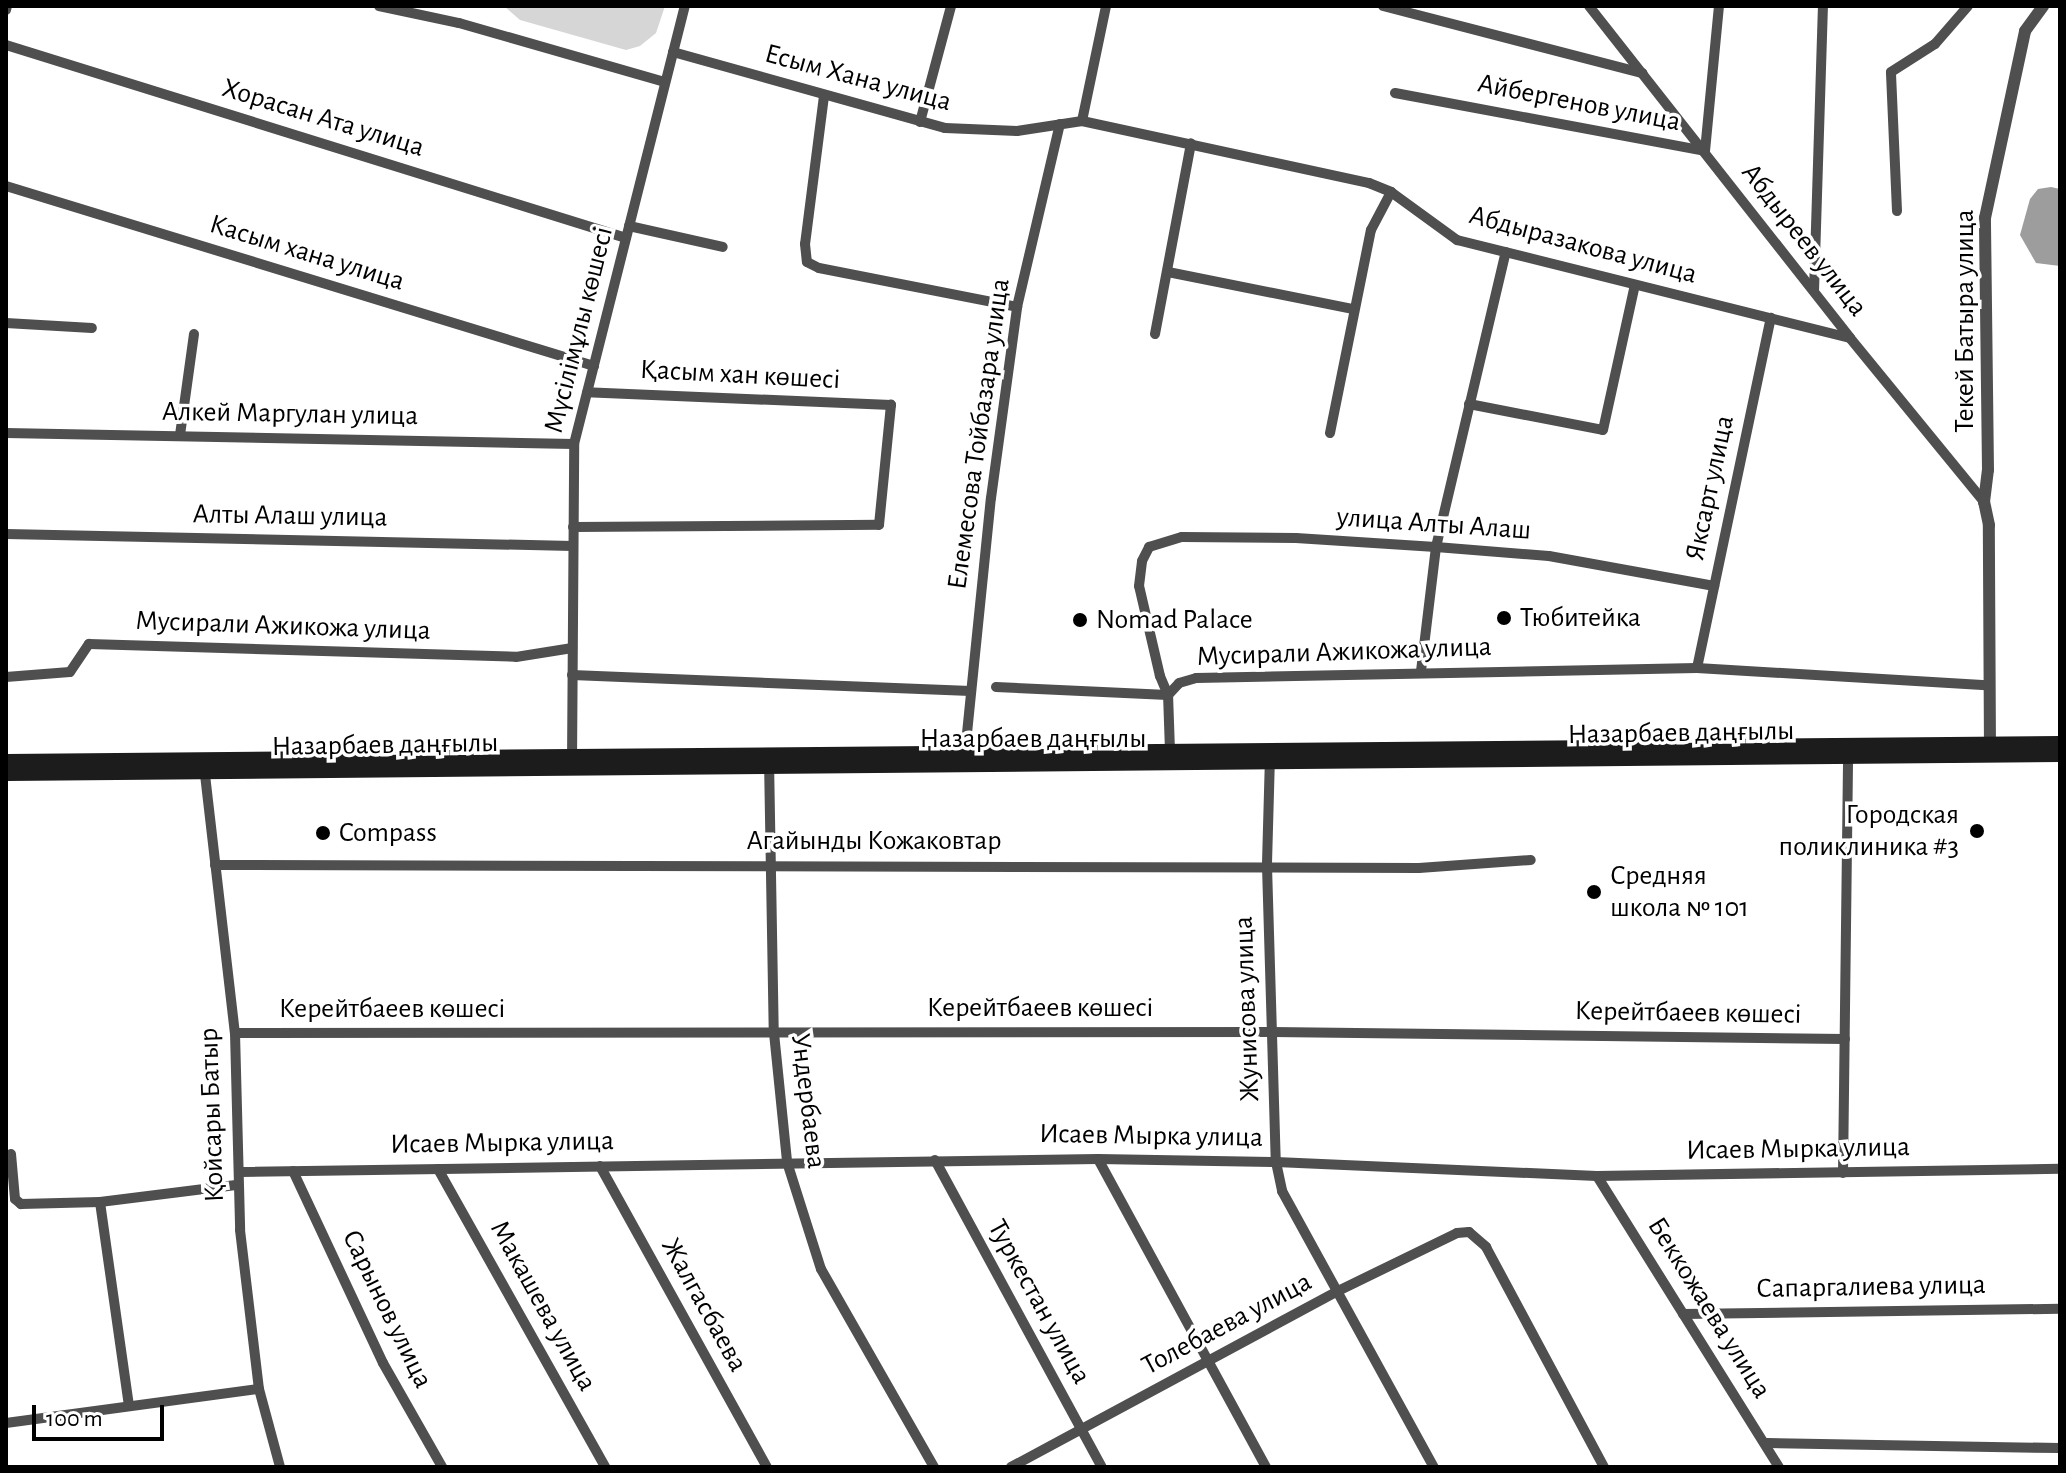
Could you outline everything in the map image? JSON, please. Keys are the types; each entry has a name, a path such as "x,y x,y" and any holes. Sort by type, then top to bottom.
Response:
{"main road":[{"name":"Назарбаев даңғылы","path":"769,761 965,753 1170,751 1270,756 1848,757 2060,743"},
{"name":"Назарбаев даңғылы","path":"6,774 204,766 572,762 1990,750 2060,755"},
{"name":"Назарбаев даңғылы","path":"6,761 204,766"}],"street":[{"path":"379,6 459,23 665,82"},
{"name":"Мүсілімұлы көшесі","path":"572,762 574,444 685,6"},
{"path":"920,122 951,6"},
{"path":"1082,121 1106,6"},
{"path":"1383,6 1643,73"},
{"name":"Абдыреев улица","path":"1589,6 1850,338 1984,502"},
{"name":"Айбергенов улица","path":"1395,93 1705,151 1719,6"},
{"path":"1814,291 1823,6"},
{"path":"1897,211 1891,72 1935,44 1968,6"},
{"name":"Текей Батыра улица","path":"1990,750 1987,685 1989,525 1984,502 1988,470 1985,218 2025,31 2043,6"},
{"name":"Хорасан Ата улица","path":"6,45 628,232"},
{"name":"Есым Хана улица","path":"673,52 945,128 1017,131 1082,121"},
{"path":"824,96 805,244 807,262 819,268 1017,307"},
{"name":"Абдыразакова улица","path":"1082,121 1369,183 1391,192 1457,240 1850,338"},
{"name":"Елемесова Тойбазара улица","path":"965,753 991,498 1017,307 1060,124"},
{"path":"1155,334 1191,143"},
{"name":"Касым хана улица","path":"6,186 594,366"},
{"path":"1330,433 1371,230 1391,192"},
{"path":"628,232 723,247"},
{"path":"1421,671 1436,547 1506,252"},
{"path":"1168,272 1353,309"},
{"path":"1469,404 1603,430 1635,285"},
{"name":"Яксарт улица","path":"1697,668 1771,318"},
{"path":"6,323 92,328"},
{"path":"180,435 194,334"},
{"name":"Қасым хан көшесі","path":"573,527 879,525 891,405 587,392"},
{"name":"Алкей Маргулан улица","path":"6,433 574,444"},
{"name":"Алты Алаш улица","path":"6,534 573,546"},
{"name":"улица Алты Алаш","path":"1168,695 1160,676 1139,586 1142,561 1149,547 1182,537 1296,538 1549,556 1714,586"},
{"name":"Мусирали Ажикожа улица","path":"6,677 70,672 89,644 516,657 572,648"},
{"name":"Мусирали Ажикожа улица","path":"996,687 1168,695 1179,683 1196,678 1293,678 1421,671 1697,668 1987,685"},
{"path":"572,675 971,691"},
{"path":"1168,695 1170,751"},
{"name":"Жунисова улица","path":"1270,756 1267,866 1276,1162 1282,1191 1434,1467"},
{"path":"1843,1173 1848,757"},
{"name":"Ундербаева","path":"769,761 774,1033 787,1162 821,1269 934,1467"},
{"name":"Қойсары Батыр","path":"204,766 235,1033 241,1172 236,1185 259,1389 280,1467"},
{"name":"Агайынды Кожаковтар","path":"215,865 1419,868 1531,860"},
{"name":"Керейтбаеев көшесі","path":"235,1033 1272,1032 1845,1039"},
{"path":"11,1154 15,1199 21,1204 100,1202 236,1185"},
{"path":"1098,1159 1266,1467"},
{"name":"Исаев Мырка улица","path":"241,1172 1098,1159 1276,1162 1597,1176 2060,1169"},
{"name":"Туркестан улица","path":"935,1160 1102,1467"},
{"name":"Жалгасбаева","path":"600,1166 767,1467"},
{"name":"Макашева улица","path":"438,1169 605,1467"},
{"name":"Сарынов улица","path":"293,1171 383,1363 442,1467"},
{"name":"Беккожаева улица","path":"1597,1176 1767,1443 1779,1467"},
{"path":"100,1202 129,1406"},
{"name":"Толебаева улица","path":"1011,1467 1080,1427 1209,1364 1338,1291 1457,1233 1469,1232 1486,1247 1604,1467"},
{"name":"Сапаргалиева улица","path":"1683,1314 2060,1309"},
{"path":"6,1423 259,1389"},
{"path":"1767,1443 2060,1448"}],"shaded area":[{"path":"504,6 665,6 656,33 640,46 626,50 520,20"},
{"path":"2038,189 2060,189 2060,266 2036,263 2020,235 2030,199"}],"place":[{"name":"Тюбитейка","path":"1504,618"},
{"name":"Nomad Palace","path":"1080,620"},
{"name":"Городская поликлиника #3","path":"1977,831"},
{"name":"Compass","path":"323,833"},
{"name":"Средняя школа № 101","path":"1594,892"}]}
